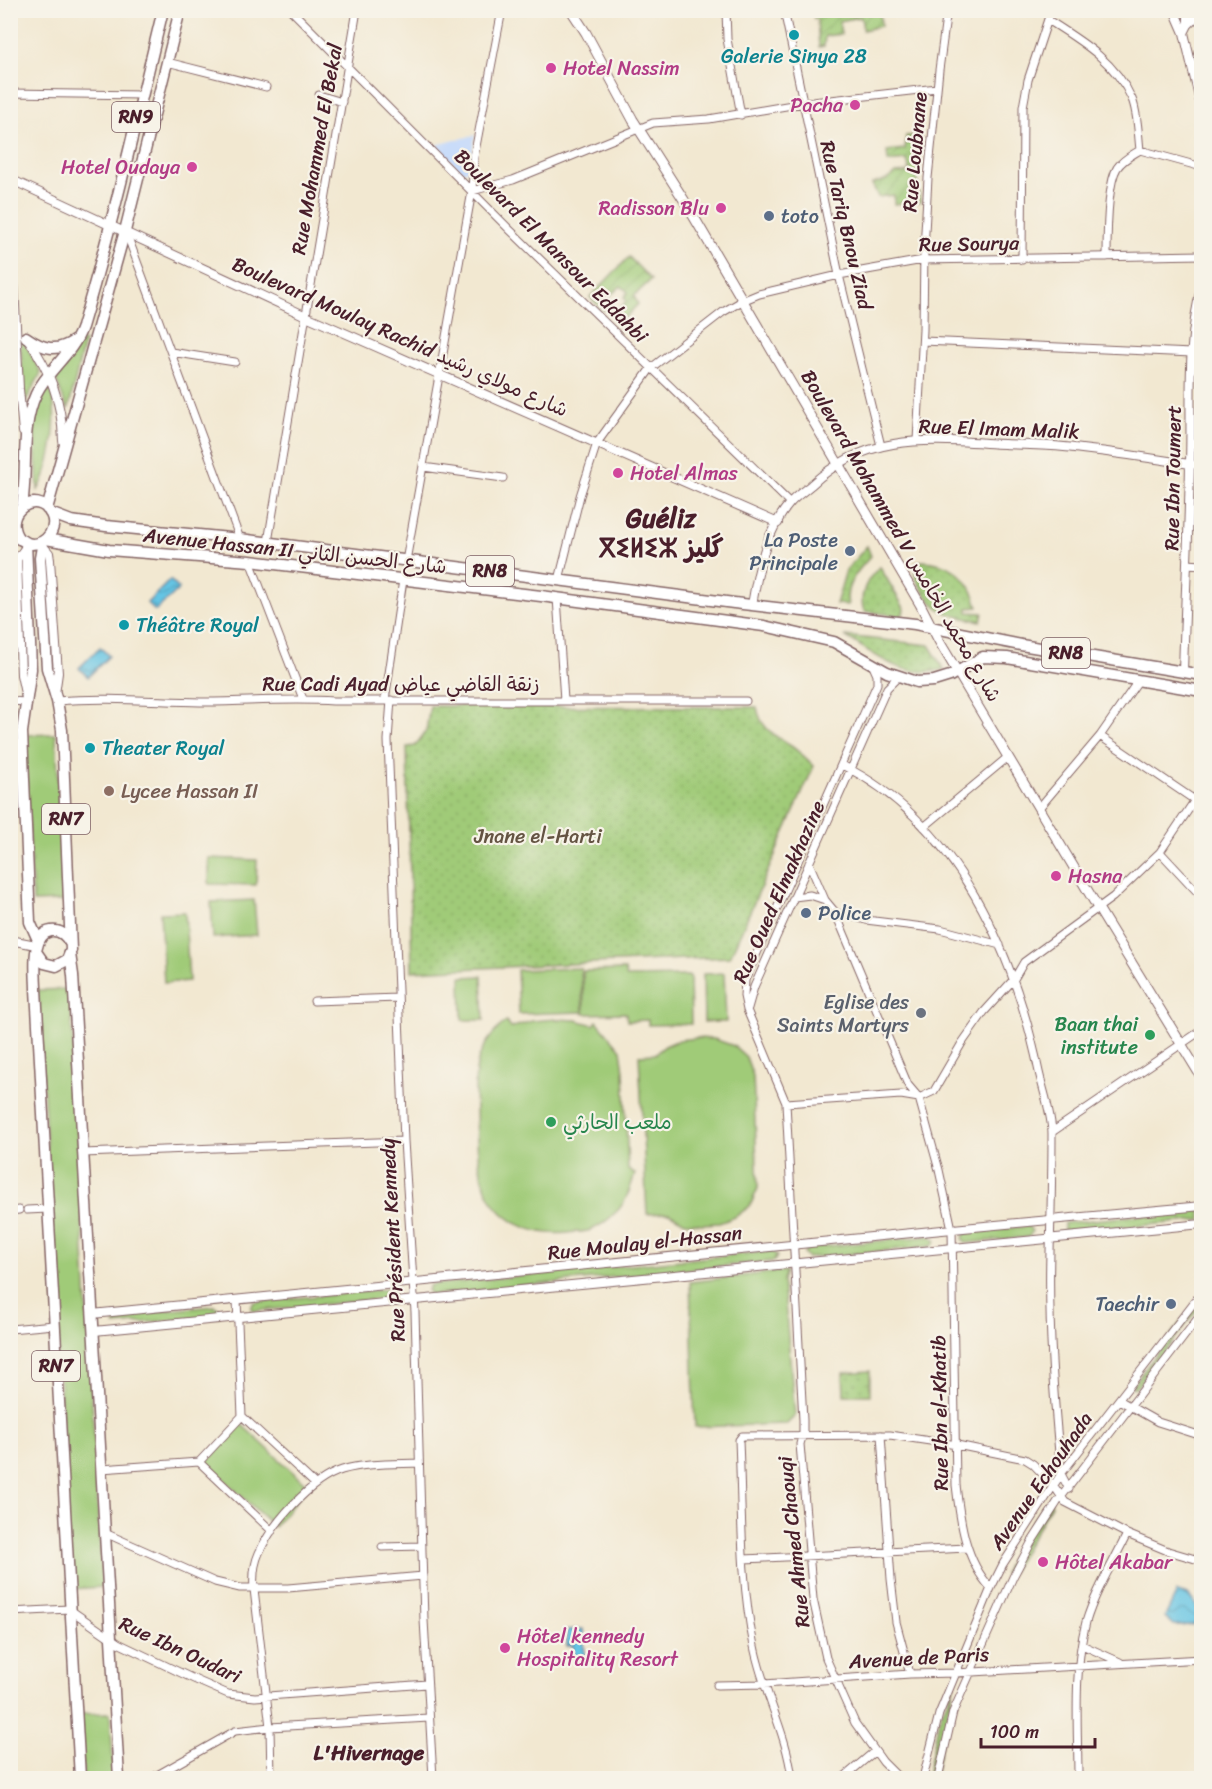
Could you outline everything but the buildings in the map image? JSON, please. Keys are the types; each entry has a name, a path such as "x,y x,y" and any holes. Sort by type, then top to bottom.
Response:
{"main road":[{"name":"RN9","path":"17,508 26,483 25,452 31,407 37,392 49,374 78,338 110,224 163,10"},
{"name":"RN9","path":"48,511 125,231 180,10"},
{"name":"Boulevard Mohammed V شارع محمد الخامس","path":"571,10 920,604 931,627 1202,1078"},
{"path":"26,337 41,346 52,349 64,346 78,338"},
{"name":"RN8","path":"17,508 38,504 48,511"},
{"path":"17,508 12,523 14,532 20,540"},
{"path":"44,542 52,528 48,511"},
{"name":"Avenue Hassan II شارع الحسن الثاني","path":"48,511 71,521 106,526 268,542 931,627"},
{"name":"RN8","path":"20,540 35,544 44,542"},
{"name":"RN7","path":"20,540 32,669 22,732 29,908 37,946 36,989 80,1779"},
{"name":"Avenue Hassan II شارع الحسن الثاني","path":"44,542 149,554 250,561 708,618 782,630 834,642 906,680 927,682 958,672"},
{"name":"RN7","path":"44,542 40,558 47,668 62,730 66,790 70,949 119,1779"},
{"name":"RN8","path":"931,627 1022,645 1202,675"},
{"name":"RN8","path":"958,672 982,657 995,657 1202,691"},
{"path":"54,931 64,934 70,949 65,962 53,966 44,963 37,946 44,934 54,931"}],"street":[{"name":"Boulevard El Mansour Eddahbi","path":"291,10 348,69 790,503"},
{"name":"Rue Mohammed El Bekal","path":"268,542 357,10"},
{"path":"406,561 472,190 474,157 502,10"},
{"path":"726,10 727,39 741,115"},
{"name":"Rue Tariq Bnou Ziad","path":"784,10 839,275 881,446"},
{"name":"Rue Loubnane","path":"917,441 923,341 923,260 928,178 947,10"},
{"path":"1022,260 1023,107 1028,80 1051,10"},
{"path":"1174,10 1186,29"},
{"path":"1188,10 1186,29 1202,110"},
{"path":"1186,29 1202,11"},
{"path":"1048,20 1094,49 1119,77 1132,99 1140,150"},
{"path":"167,62 266,87"},
{"path":"472,190 513,180 653,123 741,115 804,103 937,88"},
{"path":"10,93 142,95"},
{"path":"319,95 342,102"},
{"path":"1107,257 1114,176 1124,160 1140,150 1202,167"},
{"name":"Boulevard Moulay Rachid شارع مولاي رشيد","path":"10,179 306,316 778,523"},
{"path":"10,199 19,389 25,452"},
{"path":"125,231 240,539"},
{"name":"Rue Sourya","path":"559,580 580,496 597,442 651,368 723,312 742,301 759,294 839,275 923,260 1202,255"},
{"name":"Rue Ibn Toumert","path":"1183,672 1191,353 1202,285"},
{"path":"17,327 26,337 49,374 60,405 64,448"},
{"path":"923,341 1191,353"},
{"path":"171,352 235,362"},
{"name":"Rue El Imam Malik","path":"752,605 764,551 790,503 826,471 854,454 881,446 917,441 1061,447 1190,464"},
{"path":"1190,464 1202,466"},
{"path":"423,466 503,478"},
{"path":"250,561 303,699"},
{"path":"1187,564 1202,565"},
{"name":"Rue Président Kennedy","path":"403,580 388,700 388,740 404,1141 414,1300 427,1684 433,1779"},
{"path":"557,598 564,700"},
{"name":"Rue Oued Elmakhazine","path":"747,1010 744,996 745,980 877,684 877,675 872,663"},
{"name":"Rue Oued Elmakhazine","path":"747,1010 754,987 887,688 898,677"},
{"path":"1039,808 1100,736 1138,681"},
{"name":"Rue Cadi Ayad زنقة القاضي عياض","path":"56,698 201,702 303,699 746,700"},
{"path":"10,701 26,700"},
{"path":"1100,736 1198,803"},
{"path":"924,827 1008,757"},
{"path":"842,765 885,792 924,827 946,854 976,897 1014,979 1034,1045 1052,1132 1050,1239 1053,1354 1061,1474 1069,1489"},
{"path":"786,1103 901,1095 919,1098 934,1090 962,1043 984,1012 1014,979 1024,962 1113,897 1160,852 1198,803 1202,787"},
{"path":"1160,852 1202,897"},
{"name":"Rue Ibn el-Khatib","path":"809,863 825,900 834,912 908,1085 919,1098 939,1170 952,1229 956,1485 968,1548 981,1578 991,1588"},
{"path":"794,897 810,895 825,900"},
{"path":"834,912 866,920 940,929 1000,945"},
{"path":"10,940 37,946"},
{"path":"314,1001 398,998"},
{"name":"Rue Ahmed Chaouqi","path":"747,1010 786,1103 803,1434 800,1444 813,1599 826,1658 855,1723 899,1779"},
{"path":"1052,1132 1202,1030"},
{"path":"83,1153 404,1141"},
{"name":"Rue Moulay el-Hassan","path":"93,1314 1202,1206"},
{"path":"10,1210 48,1209"},
{"name":"Rue Moulay el-Hassan","path":"93,1331 1202,1224"},
{"name":"Avenue Echouhada","path":"923,1779 939,1714 991,1588 1021,1535 1061,1474 1196,1296 1202,1292"},
{"path":"101,1469 199,1462 242,1416 237,1300"},
{"name":"Avenue Echouhada","path":"938,1779 953,1712 1013,1577 1031,1543 1202,1313"},
{"path":"10,1329 54,1324"},
{"path":"1119,1400 1158,1422 1202,1436"},
{"path":"242,1416 315,1484"},
{"path":"792,1779 781,1727 756,1657 749,1618 739,1440 746,1435 881,1435 957,1445 1025,1459 1033,1464 1053,1486 1065,1503 1127,1534 1168,1551 1202,1561"},
{"path":"881,1435 896,1622 910,1674"},
{"path":"199,1462 272,1531"},
{"path":"271,1779 270,1727 254,1589 256,1561 272,1531 315,1484 330,1474 351,1468 419,1463"},
{"path":"105,1533 228,1586 254,1589 363,1583 423,1576"},
{"path":"1078,1779 1078,1666 1082,1645 1091,1609 1127,1534"},
{"path":"382,1547 422,1546"},
{"path":"744,1559 968,1548"},
{"path":"10,1612 69,1609"},
{"name":"Rue Ibn Oudari","path":"69,1609 111,1638 186,1676 228,1694 265,1697 427,1684"},
{"name":"Avenue de Paris","path":"1082,1645 1122,1663"},
{"name":"Avenue de Paris","path":"717,1685 1202,1659"},
{"path":"152,1779 228,1734 250,1728 429,1718"},
{"path":"843,1779 875,1751"}],"shaded area":[{"path":"475,135 469,170 461,172 436,145"}],"green space":[{"path":"880,11 881,26 863,30 861,17 839,21 841,34 825,36 824,46 819,47 817,19 814,19 814,14"},
{"path":"921,135 917,179 920,202 894,204 894,195 878,197 872,184 886,180 896,173 910,172 907,160 888,162 887,151 905,149 906,136"},
{"path":"629,257 651,280 634,296 638,304 617,326 613,318 626,301 624,297 628,292 621,286 606,299 610,303 604,311 590,297"},
{"path":"20,339 24,341 41,373 25,403"},
{"path":"81,340 84,342 67,409 54,374"},
{"path":"47,384 54,407 53,437 51,453 38,490 34,424 38,401"},
{"path":"867,546 871,556 857,572 850,585 848,605 836,604 846,570"},
{"path":"920,561 941,564 958,573 970,587 978,607 968,608 968,612 983,613 981,621 954,616 934,604 916,577 916,563"},
{"path":"880,567 904,608 900,616 864,611 862,599 865,587"},
{"path":"845,636 929,645 944,669 929,672 903,669 880,658"},
{"name":"Jnane el-Harti","path":"430,706 757,707 761,721 769,731 797,750 814,766 730,957 412,971 407,747 415,746 426,731"},
{"path":"56,734 64,901 33,902 24,735"},
{"path":"209,858 257,860 256,885 209,884"},
{"path":"254,900 257,935 213,938 211,902"},
{"path":"185,912 189,981 164,983 160,913"},
{"path":"581,968 583,1012 519,1014 517,970"},
{"path":"625,970 626,977 690,976 691,1024 648,1025 648,1020 627,1021 626,1013 584,1014 583,971"},
{"path":"724,973 726,1022 704,1022 703,974"},
{"path":"482,976 484,1020 462,1020 461,977"},
{"path":"70,989 102,1587 71,1589 38,990"},
{"name":"ملعب الحارثي","path":"576,1020 594,1025 597,1021 621,1050 624,1071 628,1170 635,1173 628,1194 619,1209 599,1226 584,1232 549,1233 536,1231 512,1221 502,1213 487,1191 479,1162 475,1084 478,1062 487,1041 506,1021 511,1028 532,1021"},
{"path":"714,1039 734,1046 746,1057 753,1076 758,1188 750,1206 735,1217 719,1223 685,1222 669,1213 647,1214 639,1055 655,1054 665,1046 679,1040"},
{"path":"1201,1209 1201,1220 1064,1233 1064,1223"},
{"path":"1028,1226 1032,1231 1029,1237 966,1243 963,1239 965,1233"},
{"path":"930,1236 936,1241 932,1246 808,1258 804,1253 807,1248"},
{"path":"772,1251 777,1256 774,1261 431,1295 427,1290 430,1285"},
{"path":"786,1271 783,1280 795,1416 787,1424 695,1427 690,1282"},
{"path":"392,1289 395,1293 392,1298 254,1311 251,1307 254,1302"},
{"path":"1197,1301 1201,1305 1136,1388 1131,1387"},
{"path":"214,1306 220,1309 220,1316 115,1325 115,1317 118,1315"},
{"path":"870,1371 870,1395 844,1395 843,1373"},
{"path":"240,1423 308,1486 274,1527 206,1462"},
{"path":"1048,1501 1051,1505 1010,1574 1006,1575 1004,1573 1007,1565 1017,1546"},
{"path":"954,1685 934,1778 927,1778 939,1719"},
{"path":"110,1713 114,1778 83,1778 80,1714"}],"water":[{"path":"170,580 179,589 155,611 147,603"},
{"path":"100,647 109,656 88,677 79,668"},
{"path":"1177,1592 1188,1595 1201,1611 1194,1625 1174,1625 1165,1617"},
{"path":"583,1629 585,1657 574,1656 573,1646 567,1646 566,1630"}],"place":[{"name":"Galerie Sinya 28","path":"794,35"},
{"name":"Hotel Nassim","path":"551,68"},
{"name":"Pacha","path":"855,105"},
{"name":"Hotel Oudaya","path":"192,167"},
{"name":"Radisson Blu","path":"721,208"},
{"name":"toto","path":"769,216"},
{"name":"Hotel Almas","path":"618,473"},
{"name":"La Poste Principale","path":"850,551"},
{"name":"Théâtre Royal","path":"124,625"},
{"name":"Theater Royal","path":"90,748"},
{"name":"Lycee Hassan II","path":"109,791"},
{"name":"Hasna","path":"1056,876"},
{"name":"Police","path":"806,913"},
{"name":"Eglise des Saints Martyrs","path":"921,1013"},
{"name":"Baan thai institute","path":"1150,1035"},
{"name":"ملعب الحارثي","path":"551,1122"},
{"name":"Taechir","path":"1171,1304"},
{"name":"Hôtel Akabar","path":"1043,1562"},
{"name":"Hôtel kennedy Hospitality Resort","path":"505,1648"}],"district":[{"name":"Guéliz ⴳⵉⵍⵉⵣ گليز","path":"661,533"},
{"name":"L'Hivernage","path":"369,1753"}]}
